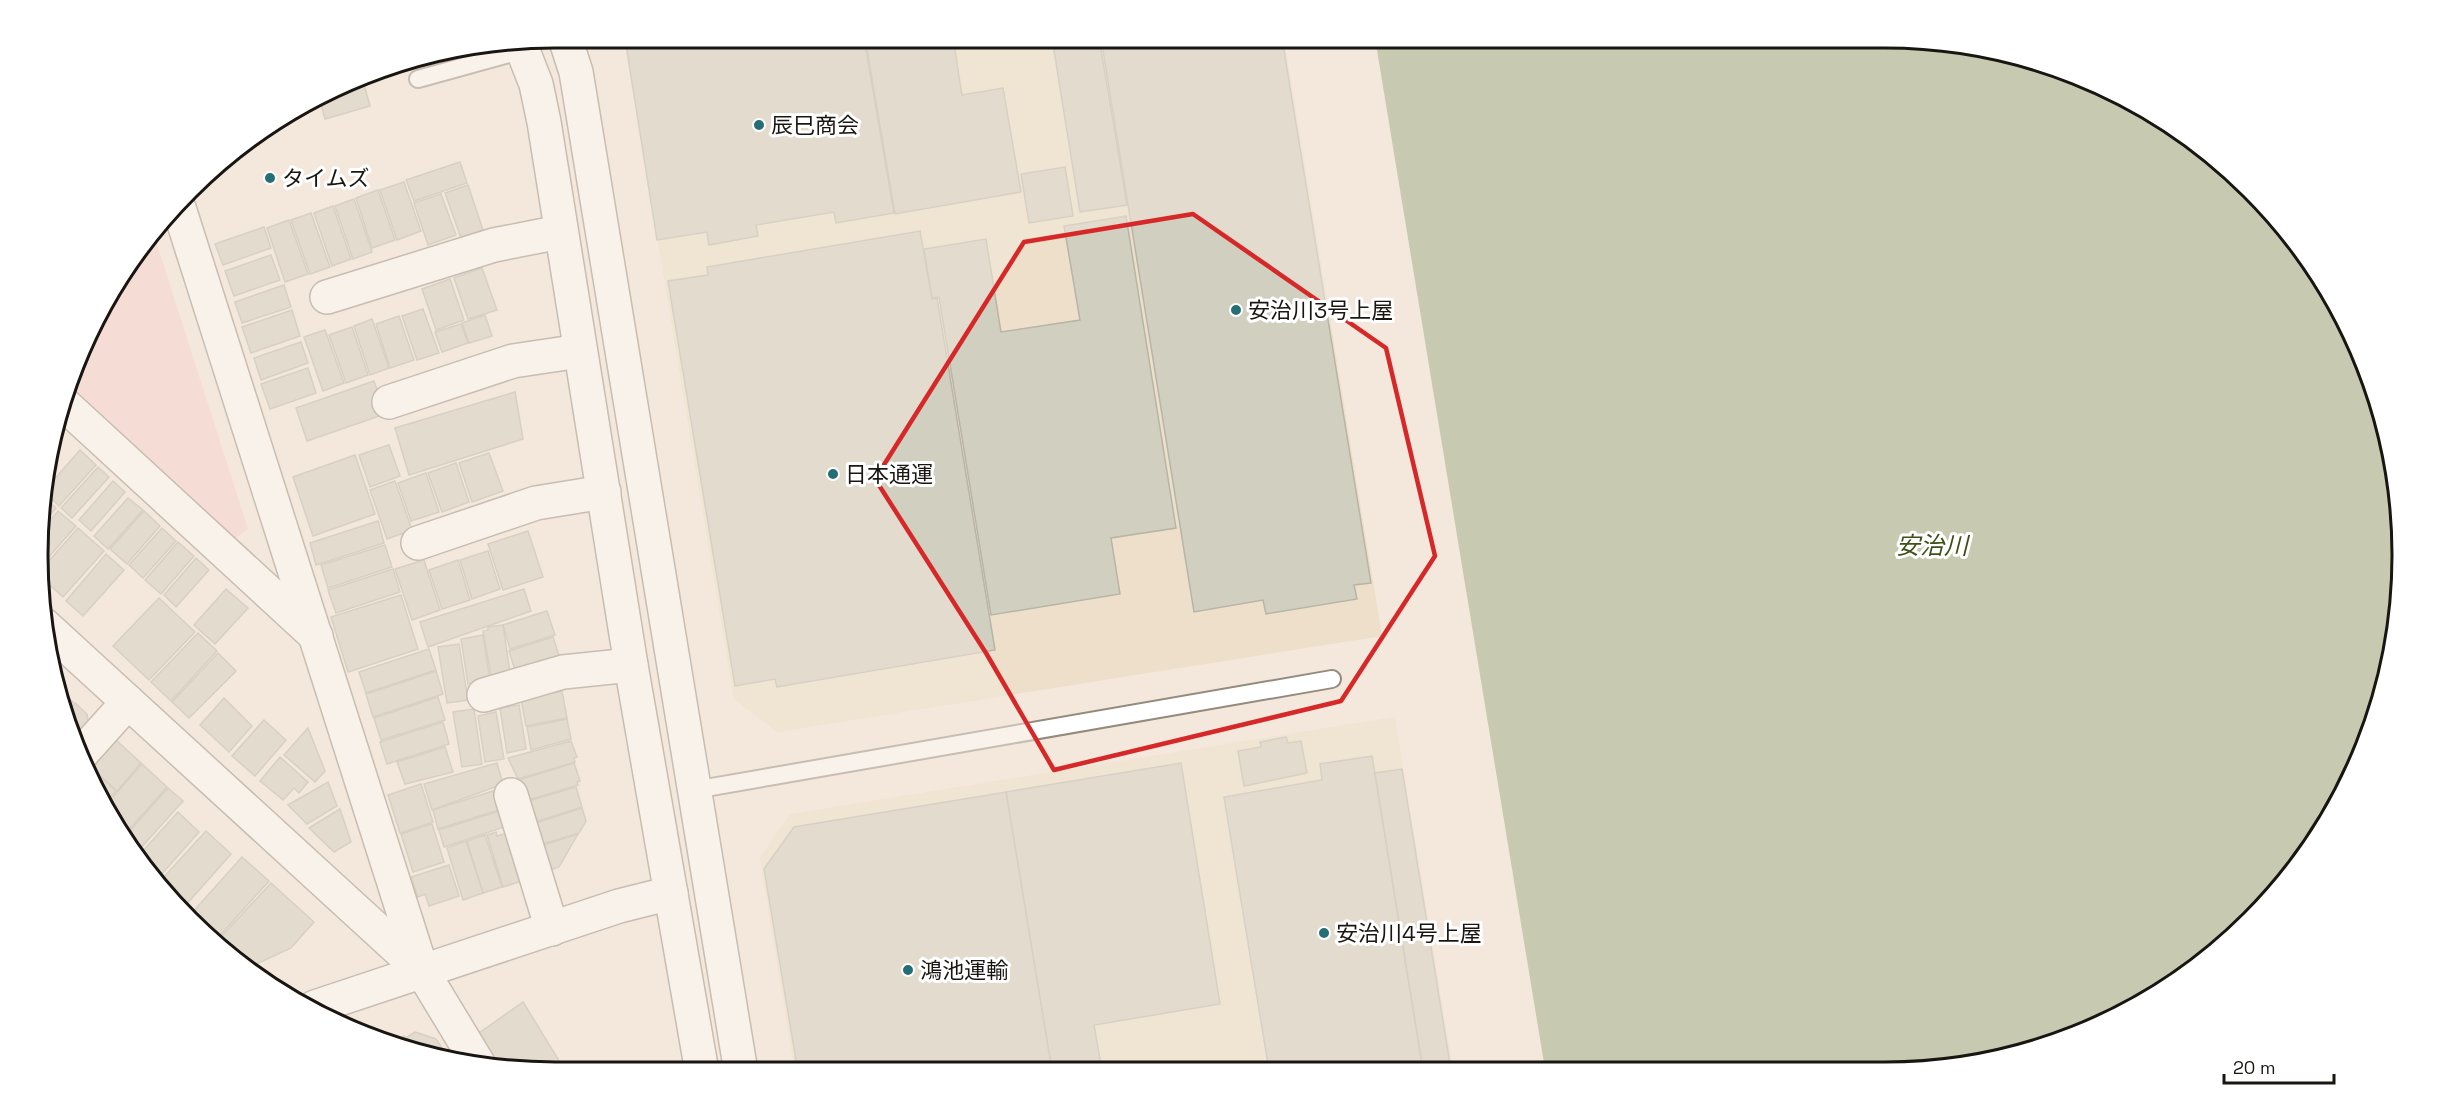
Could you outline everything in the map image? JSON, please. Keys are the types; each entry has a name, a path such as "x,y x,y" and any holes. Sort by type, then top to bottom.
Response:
{"street":[{"path":"568,48 576,72 739,1062"},
{"path":"523,49 536,84 544,122 631,665 700,1062"},
{"path":"181,213 422,971 473,1055"},
{"path":"327,297 494,245 560,232"},
{"path":"389,402 513,361 580,351"},
{"path":"70,409 317,636"},
{"path":"418,543 536,503 604,492"},
{"path":"54,635 422,971"},
{"path":"484,695 563,672 631,665"},
{"path":"87,748 128,702"},
{"path":"671,893 694,790"},
{"path":"511,795 552,929"},
{"path":"321,1005 619,906 671,893"}],"lane":[{"path":"418,79 513,50"},
{"path":"694,790 1332,679"}],"highlighted area":[{"path":"1193,214 1386,348 1435,556 1341,701 1054,770 986,653 875,479 1024,242"}],"shaded area":[{"path":"626,48 1286,48 1382,636 777,732 734,699"},
{"path":"156,242 248,529 232,541 74,395 100,331 116,301"},
{"path":"1395,717 1452,1062 793,1062 760,858 790,814"}],"water":[{"name":"安治川","path":"1377,48 1885,48 1951,52 2016,65 2048,75 2109,100 2167,133 2244,196 2307,273 2340,331 2353,361 2375,424 2382,456 2388,489 2392,555 2388,621 2382,654 2375,686 2353,749 2340,779 2307,837 2244,914 2167,977 2109,1010 2048,1035 2016,1045 1951,1058 1918,1061 1544,1062"}],"building":[{"name":"辰巳商会","path":"627,48 866,48 894,213 836,223 834,212 756,225 758,236 709,245 707,232 657,240"},
{"path":"867,48 955,48 962,95 1003,88 1021,192 895,214"},
{"path":"1054,48 1101,48 1127,205 1080,212"},
{"name":"安治川3号上屋","path":"1103,48 1284,48 1371,583 1354,585 1357,599 1266,614 1263,600 1194,612"},
{"path":"364,86 370,106 325,119 321,105"},
{"path":"460,162 467,183 414,201 406,180"},
{"path":"1065,167 1073,216 1029,223 1021,174"},
{"path":"404,182 421,231 397,240 380,190"},
{"path":"468,185 483,230 461,238 445,193"},
{"path":"378,190 395,240 372,248 356,198"},
{"path":"441,194 456,235 428,245 414,203"},
{"path":"354,199 372,252 353,259 335,206"},
{"path":"333,206 351,259 332,266 314,213"},
{"path":"311,213 330,267 310,274 291,220"},
{"path":"1126,216 1176,528 1111,538 1120,594 991,615 939,297 932,298 924,249 986,239 1001,332 1080,320 1064,226"},
{"path":"289,220 308,274 285,282 267,228"},
{"path":"264,227 271,248 223,265 215,244"},
{"name":"日本通運","path":"920,231 932,299 937,298 995,650 777,687 775,679 735,686 668,281 708,275 707,267"},
{"path":"271,255 280,280 234,296 225,271"},
{"path":"482,268 497,310 468,319 454,278"},
{"path":"450,279 464,320 436,330 422,289"},
{"path":"284,285 291,307 242,323 235,302"},
{"path":"423,309 439,353 417,360 402,316"},
{"path":"292,310 300,336 251,353 242,327"},
{"path":"485,315 492,336 469,343 462,323"},
{"path":"399,316 414,360 390,368 376,324"},
{"path":"372,319 389,368 370,375 354,326"},
{"path":"461,324 468,343 442,352 435,332"},
{"path":"352,327 368,375 346,383 329,335"},
{"path":"325,330 344,383 323,391 304,337"},
{"path":"301,342 308,363 261,380 254,358"},
{"path":"308,368 316,393 270,409 261,384"},
{"path":"374,381 385,414 307,441 296,408"},
{"path":"515,392 523,439 409,475 395,428"},
{"path":"389,445 400,476 370,487 359,455"},
{"path":"80,450 96,465 59,506 51,498 54,480"},
{"path":"489,453 503,491 472,502 459,463"},
{"path":"355,455 375,514 313,536 293,477"},
{"path":"456,463 469,502 442,512 428,473"},
{"path":"98,467 109,477 72,518 61,508"},
{"path":"426,473 439,512 411,521 398,483"},
{"path":"113,481 125,492 91,531 79,520"},
{"path":"395,481 412,530 387,539 370,490"},
{"path":"128,498 143,510 108,549 94,536"},
{"path":"51,504 56,508 50,516"},
{"path":"58,511 76,526 48,558 48,555 49,521"},
{"path":"144,511 160,526 127,564 110,549"},
{"path":"378,521 384,543 316,565 310,543"},
{"path":"78,528 104,551 63,597 49,584 48,562"},
{"path":"162,528 176,541 143,578 129,565"},
{"path":"528,531 543,577 503,590 488,544"},
{"path":"178,542 194,556 161,594 145,580"},
{"path":"385,545 392,567 328,588 321,565"},
{"path":"488,551 500,589 472,599 460,560"},
{"path":"106,554 124,570 83,616 66,601"},
{"path":"196,558 209,570 176,607 164,595"},
{"path":"424,560 440,610 412,620 395,569"},
{"path":"458,560 470,600 442,609 429,570"},
{"path":"393,569 400,592 336,613 328,590"},
{"path":"226,589 248,608 215,644 194,625"},
{"path":"524,589 531,611 428,647 420,622"},
{"path":"401,595 418,649 348,672 331,617"},
{"path":"159,598 195,632 149,680 113,646"},
{"path":"547,611 555,635 510,649 503,625"},
{"path":"503,625 510,673 491,676 483,631 488,630 488,627"},
{"path":"198,633 217,651 171,701 151,682"},
{"path":"483,635 490,681 468,684 461,639"},
{"path":"553,637 560,659 516,673 509,651"},
{"path":"459,644 468,700 447,703 438,647"},
{"path":"429,649 436,670 366,693 359,672"},
{"path":"218,653 236,671 189,718 172,702"},
{"path":"436,671 443,694 373,717 366,694"},
{"path":"562,691 567,718 526,726 521,699"},
{"path":"438,697 445,720 381,740 374,718"},
{"path":"224,698 252,726 229,752 200,725"},
{"path":"75,703 87,714 89,728 82,736 75,718 72,707"},
{"path":"519,705 526,749 507,753 500,708"},
{"path":"474,709 482,764 462,767 453,712"},
{"path":"496,712 504,759 485,762 478,716"},
{"path":"567,719 571,739 531,750 527,727"},
{"path":"264,720 286,740 255,776 232,756"},
{"path":"443,722 449,744 387,764 380,742"},
{"path":"308,728 325,771 315,782 284,755"},
{"path":"1286,737 1288,743 1301,741 1307,773 1244,786 1238,751 1261,747 1260,742"},
{"path":"116,740 141,763 117,791 97,773 94,765"},
{"path":"571,741 577,757 574,758 575,762 518,779 508,758"},
{"path":"445,747 453,772 405,784 397,762"},
{"name":"安治川4号上屋","path":"1372,756 1422,1062 1268,1062 1224,797 1322,780 1320,764"},
{"path":"280,757 308,782 299,793 294,788 283,800 260,781"},
{"path":"497,763 503,784 432,810 424,784"},
{"path":"574,763 580,781 577,782 578,785 525,801 519,780"},
{"path":"1181,763 1220,1004 1094,1025 1100,1062 1051,1062 1006,792"},
{"path":"142,764 167,787 129,830 111,799"},
{"path":"1402,769 1450,1062 1422,1062 1375,773"},
{"path":"98,775 116,791 110,797"},
{"path":"328,782 337,806 307,824 288,805"},
{"path":"421,784 433,822 400,833 388,795"},
{"path":"576,787 582,807 532,823 525,802"},
{"path":"168,788 183,801 141,848 129,831"},
{"path":"493,791 499,810 438,829 433,810"},
{"name":"鴻池運輸","path":"1006,792 1051,1062 796,1062 764,869 794,827"},
{"path":"582,808 586,821 579,833 539,845 533,824"},
{"path":"340,809 351,842 334,852 309,828"},
{"path":"499,811 504,827 444,847 439,830"},
{"path":"178,812 199,832 162,874 143,851"},
{"path":"432,824 444,862 413,872 401,834"},
{"path":"206,831 231,854 187,904 164,877"},
{"path":"496,832 497,836 511,832 525,880 503,887 487,835"},
{"path":"578,834 559,867 547,871 540,846"},
{"path":"485,835 502,887 483,893 467,841"},
{"path":"466,841 483,893 463,900 447,848"},
{"path":"242,857 269,881 220,935 193,911"},
{"path":"449,865 459,896 429,906 425,894 418,897 411,877"},
{"path":"271,883 314,922 291,948 256,964 221,936"},
{"path":"523,1002 560,1062 494,1058 479,1033"},
{"path":"415,1032 436,1039 442,1049 409,1040 407,1037"}],"place":[{"name":"辰巳商会","path":"759,125"},
{"name":"タイムズ","path":"270,178"},
{"name":"安治川3号上屋","path":"1236,310"},
{"name":"日本通運","path":"833,474"},
{"name":"安治川4号上屋","path":"1324,933"},
{"name":"鴻池運輸","path":"908,970"}]}
